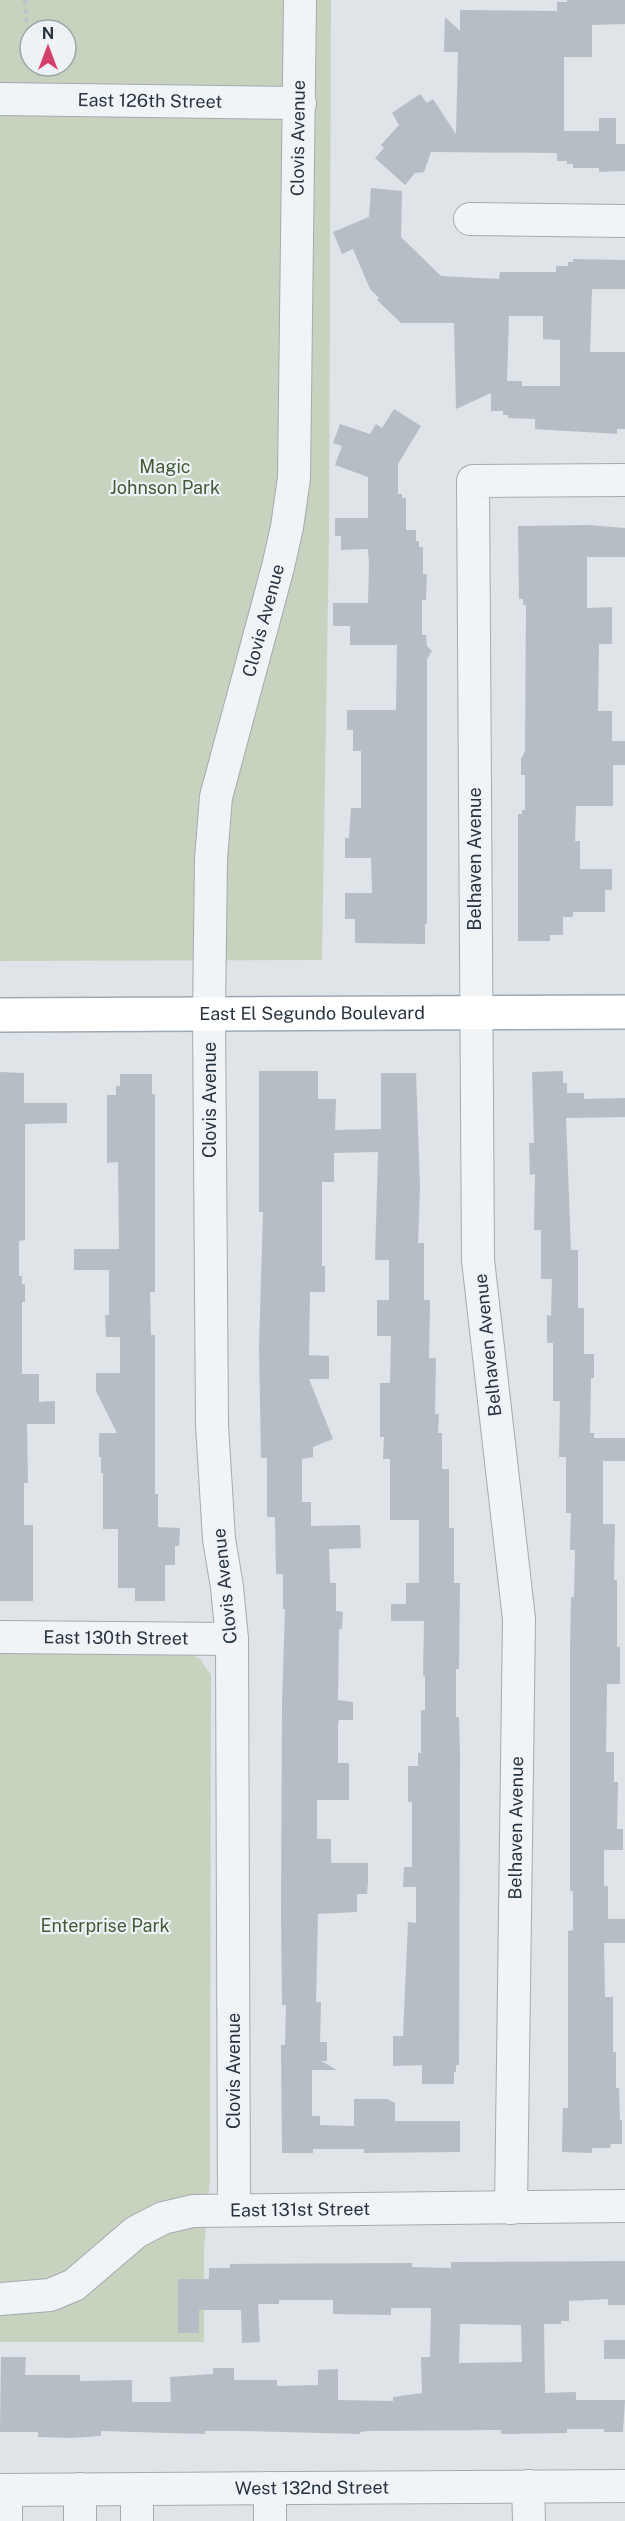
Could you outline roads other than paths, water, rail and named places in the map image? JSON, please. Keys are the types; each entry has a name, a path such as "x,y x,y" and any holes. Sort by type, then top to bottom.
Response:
{"main road":[{"name":"East El Segundo Boulevard","path":"0,1015 625,1012"}],"street":[{"name":"Clovis Avenue","path":"234,2210 232,1639 214,1479 209,1013 211,859 216,797 278,567 294,478 300,0"},
{"name":"East 126th Street","path":"0,99 300,103"},
{"path":"470,219 625,220"},
{"name":"Belhaven Avenue","path":"511,2208 519,1619 478,1260 473,481 625,480"},
{"name":"East 130th Street","path":"0,1637 232,1639"},
{"name":"East 131st Street","path":"0,2299 50,2295 74,2285 136,2232 163,2218 193,2211 625,2206"},
{"path":"528,2486 529,2521"},
{"name":"West 132nd Street","path":"3,2490 625,2486"},
{"path":"270,2488 270,2521"},
{"path":"80,2489 80,2521"},
{"path":"137,2489 137,2521"},
{"path":"3,2490 6,2521"}],"park label":[{"name":"Magic Johnson Park","path":"165,477"},
{"name":"Enterprise Park","path":"105,1926"}]}
